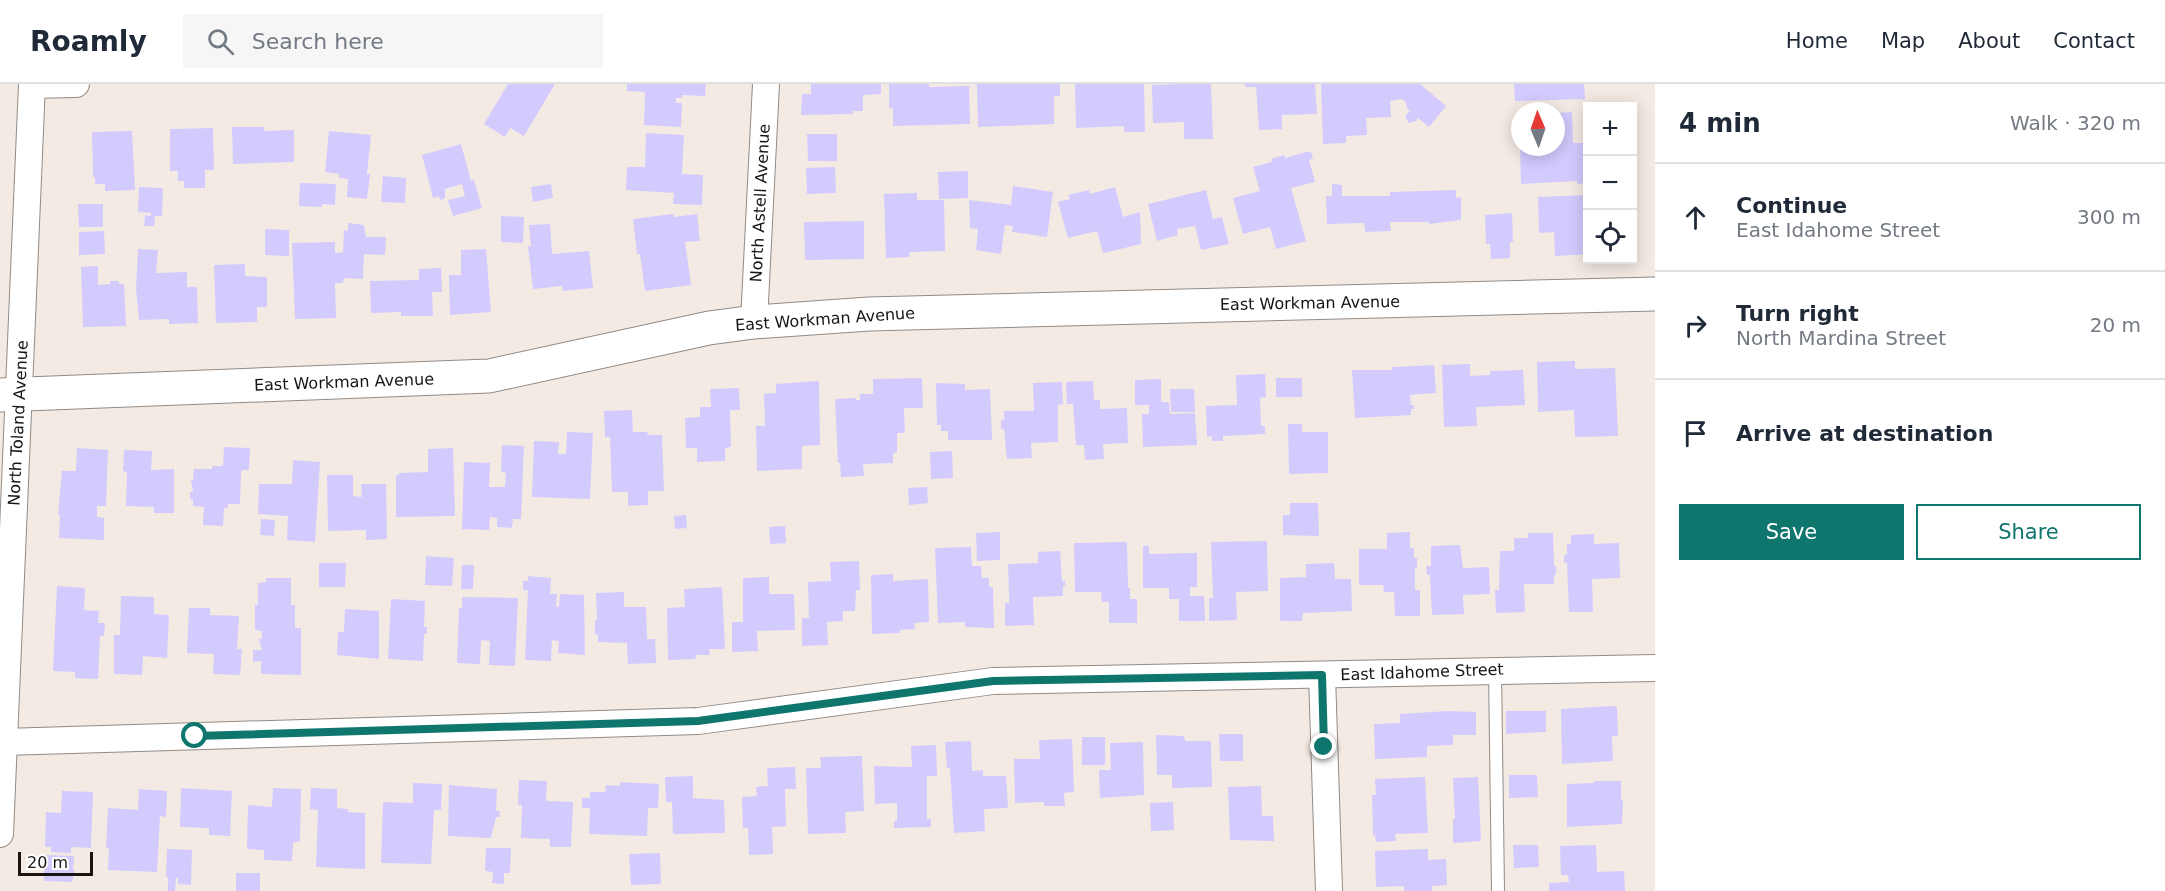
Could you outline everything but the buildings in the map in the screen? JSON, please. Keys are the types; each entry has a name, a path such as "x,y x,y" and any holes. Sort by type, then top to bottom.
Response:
{"street":[{"path":"32,85 76,84"},
{"name":"North Astell Avenue","path":"754,322 766,84"},
{"name":"North Toland Avenue","path":"0,834 4,742 10,395 32,85"},
{"name":"East Workman Avenue","path":"10,395 489,376 709,328 754,322 881,314 1655,294"},
{"name":"East Idahome Street","path":"4,742 698,721 993,681 1655,668"},
{"path":"1322,675 1329,891"}],"lane":[{"path":"1495,670 1498,891"}],"route":[{"path":"195,736 698,721 993,681 1322,675 1324,747"}]}
